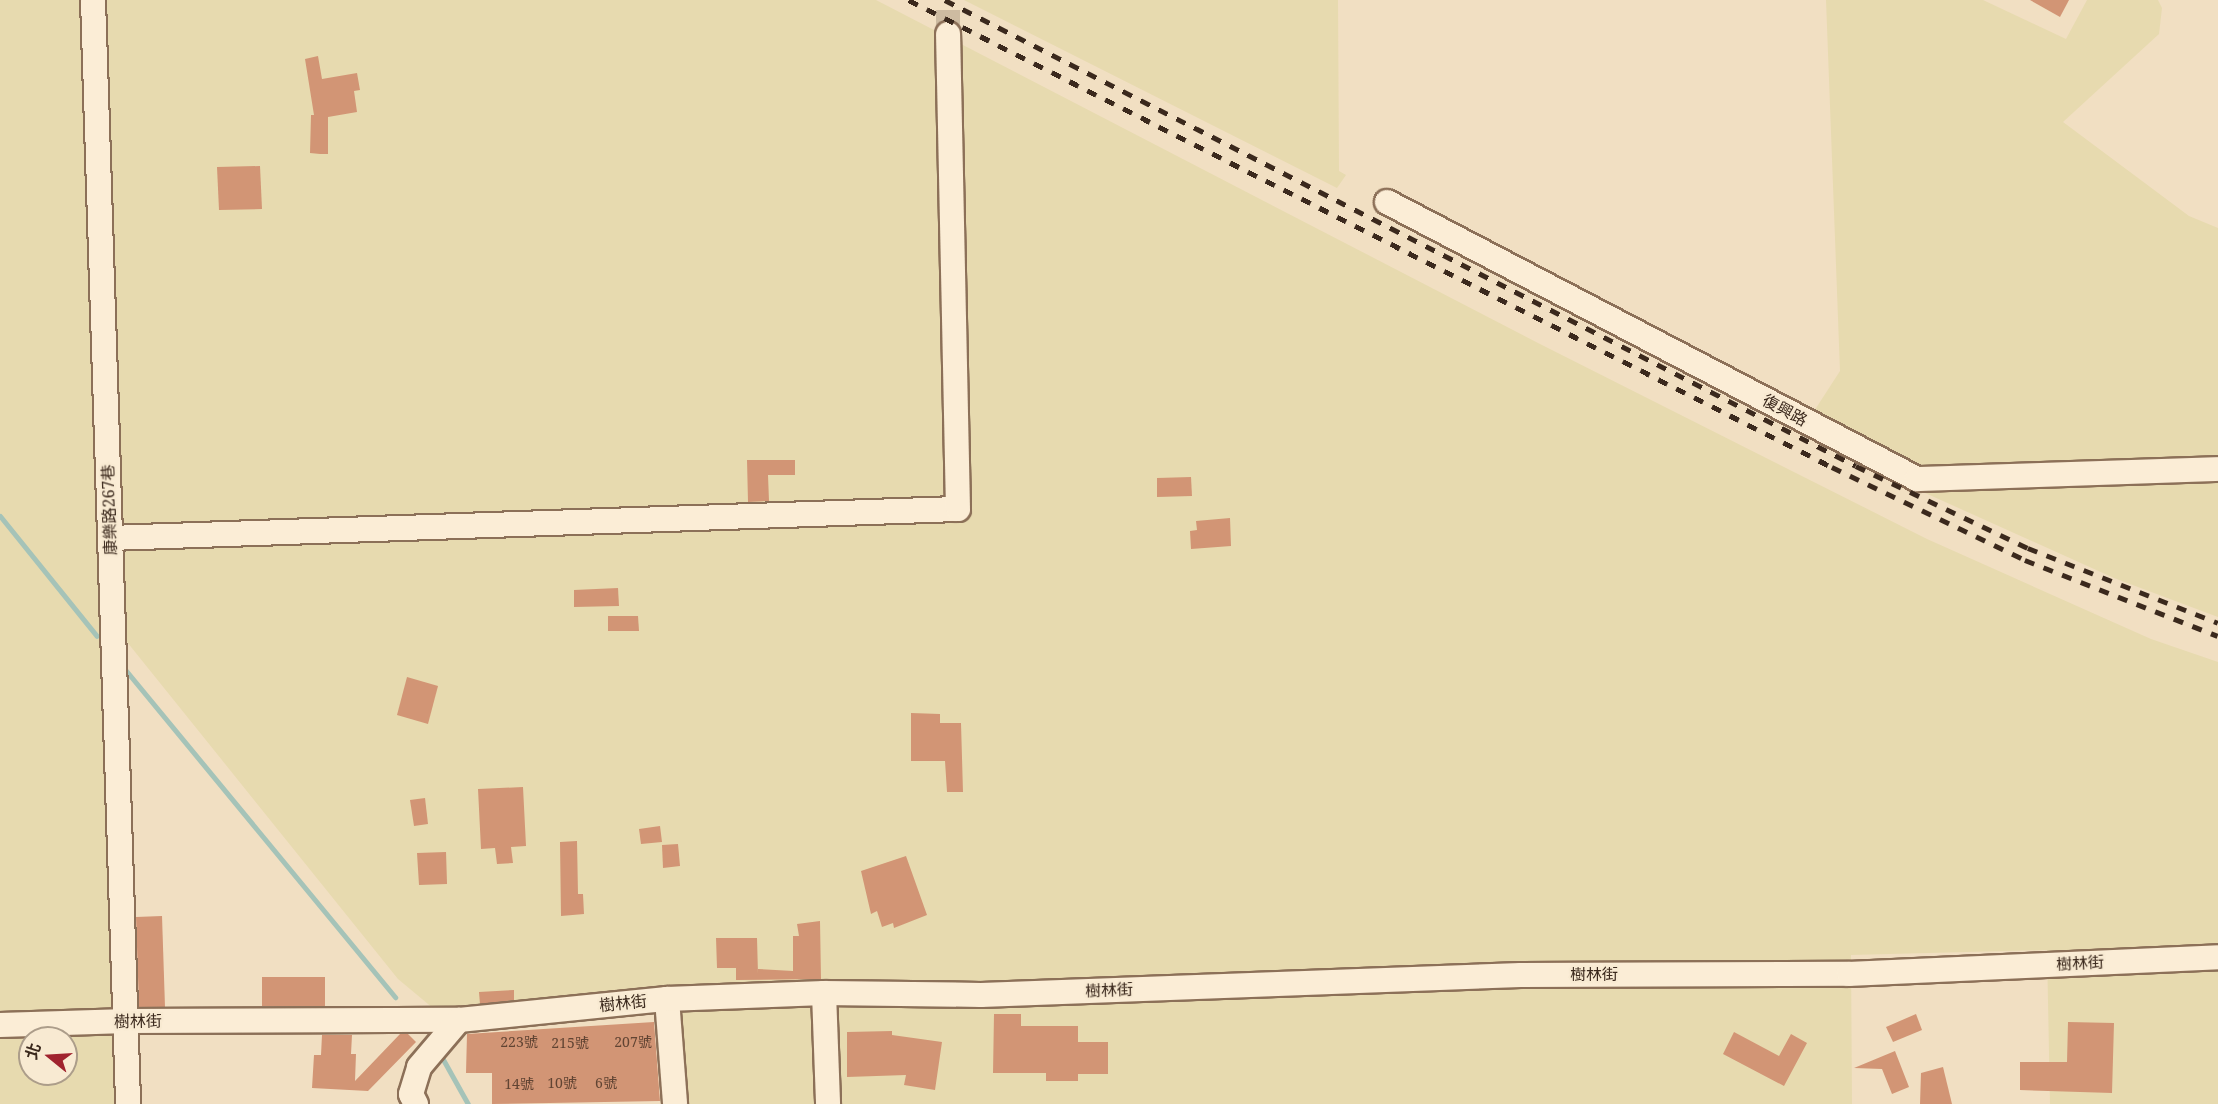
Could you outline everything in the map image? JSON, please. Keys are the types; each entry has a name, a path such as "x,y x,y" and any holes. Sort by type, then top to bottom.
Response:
{"street":[{"name":"康樂路267巷","path":"93,0 128,1104"},
{"path":"110,538 958,509 948,34"},
{"name":"復興路","path":"1387,202 1917,478 2218,469"},
{"name":"樹林街","path":"0,1025 127,1021 459,1020 667,999 824,993 981,995 1521,975 1849,974 2218,957"},
{"path":"824,993 828,1104"},
{"path":"667,999 675,1104"},
{"path":"416,1104 411,1094 419,1066 459,1020"}],"shaded area":[{"path":"0,0 80,0 119,1104 0,1104"},
{"path":"102,0 876,0 1538,343 1927,539 2151,639 2218,662 2218,1104 2050,1104 2047,950 1851,955 1852,1104 683,1104 679,993 440,1014 398,979 119,632"},
{"path":"964,0 1338,0 1339,171 1346,175 1337,188"},
{"path":"1826,0 1983,0 2066,39 2087,0 2158,0 2162,8 2159,34 2063,122 2189,216 2218,228 2218,617 2114,578 1923,492 1890,467 1807,422 1840,371"}],"building":[{"path":"2030,0 2069,0 2060,17"},
{"path":"318,56 322,79 357,73 360,90 354,91 357,112 328,117 328,154 310,153 311,115 314,115 305,59"},
{"path":"260,166 262,209 219,210 217,167"},
{"path":"747,460 795,460 795,475 768,475 769,501 748,502"},
{"path":"1191,477 1192,496 1157,497 1157,478"},
{"path":"1230,518 1231,546 1191,549 1190,531 1197,530 1196,521"},
{"path":"618,588 619,606 574,607 574,590"},
{"path":"608,616 638,616 639,631 608,631"},
{"path":"407,677 438,686 428,724 397,715"},
{"path":"911,713 940,714 940,723 961,723 963,792 947,792 945,761 911,761"},
{"path":"523,787 526,846 511,847 513,863 497,864 495,848 481,849 478,789"},
{"path":"425,798 428,824 414,826 410,800"},
{"path":"660,826 662,842 641,844 639,829"},
{"path":"577,841 578,894 583,894 584,914 561,916 560,842"},
{"path":"678,844 680,866 663,868 662,845"},
{"path":"446,852 447,884 419,885 417,853"},
{"path":"906,856 927,915 894,928 893,923 882,927 877,911 871,914 861,871"},
{"path":"162,916 165,1007 139,1007 136,917"},
{"path":"820,921 821,979 736,980 736,968 717,968 716,938 757,938 758,974 758,969 793,971 793,936 799,936 797,924"},
{"path":"262,977 325,977 325,1006 262,1006"},
{"path":"514,990 514,1000 480,1004 479,992"},
{"path":"994,1014 1021,1014 1021,1026 1078,1026 1078,1042 1108,1042 1108,1074 1078,1074 1078,1081 1046,1081 1046,1073 993,1073"},
{"path":"1916,1014 1922,1030 1893,1042 1886,1027"},
{"path":"654,1022 660,1101 492,1104 492,1073 466,1073 467,1034"},
{"path":"2068,1022 2114,1023 2112,1093 2020,1090 2020,1062 2067,1062"},
{"path":"892,1031 892,1035 942,1042 935,1090 904,1085 906,1075 847,1077 847,1032"},
{"path":"1734,1032 1779,1056 1791,1034 1807,1043 1784,1086 1723,1054"},
{"path":"400,1034 408,1034 416,1042 368,1091 312,1088 314,1055 321,1055 322,1035 352,1035 351,1054 356,1054 355,1081"},
{"path":"1895,1051 1909,1087 1892,1094 1882,1069 1854,1068"},
{"path":"1943,1067 1952,1104 1920,1104 1921,1073"}],"waterway":[{"path":"0,516 97,636"},
{"path":"123,667 395,997"},
{"path":"440,1054 468,1104"}],"tunnel":[{"path":"948,0 948,34"}],"railway":[{"path":"909,0 1832,467 2025,560 2218,636"},
{"path":"945,0 1856,466 2028,548 2218,623"}]}
